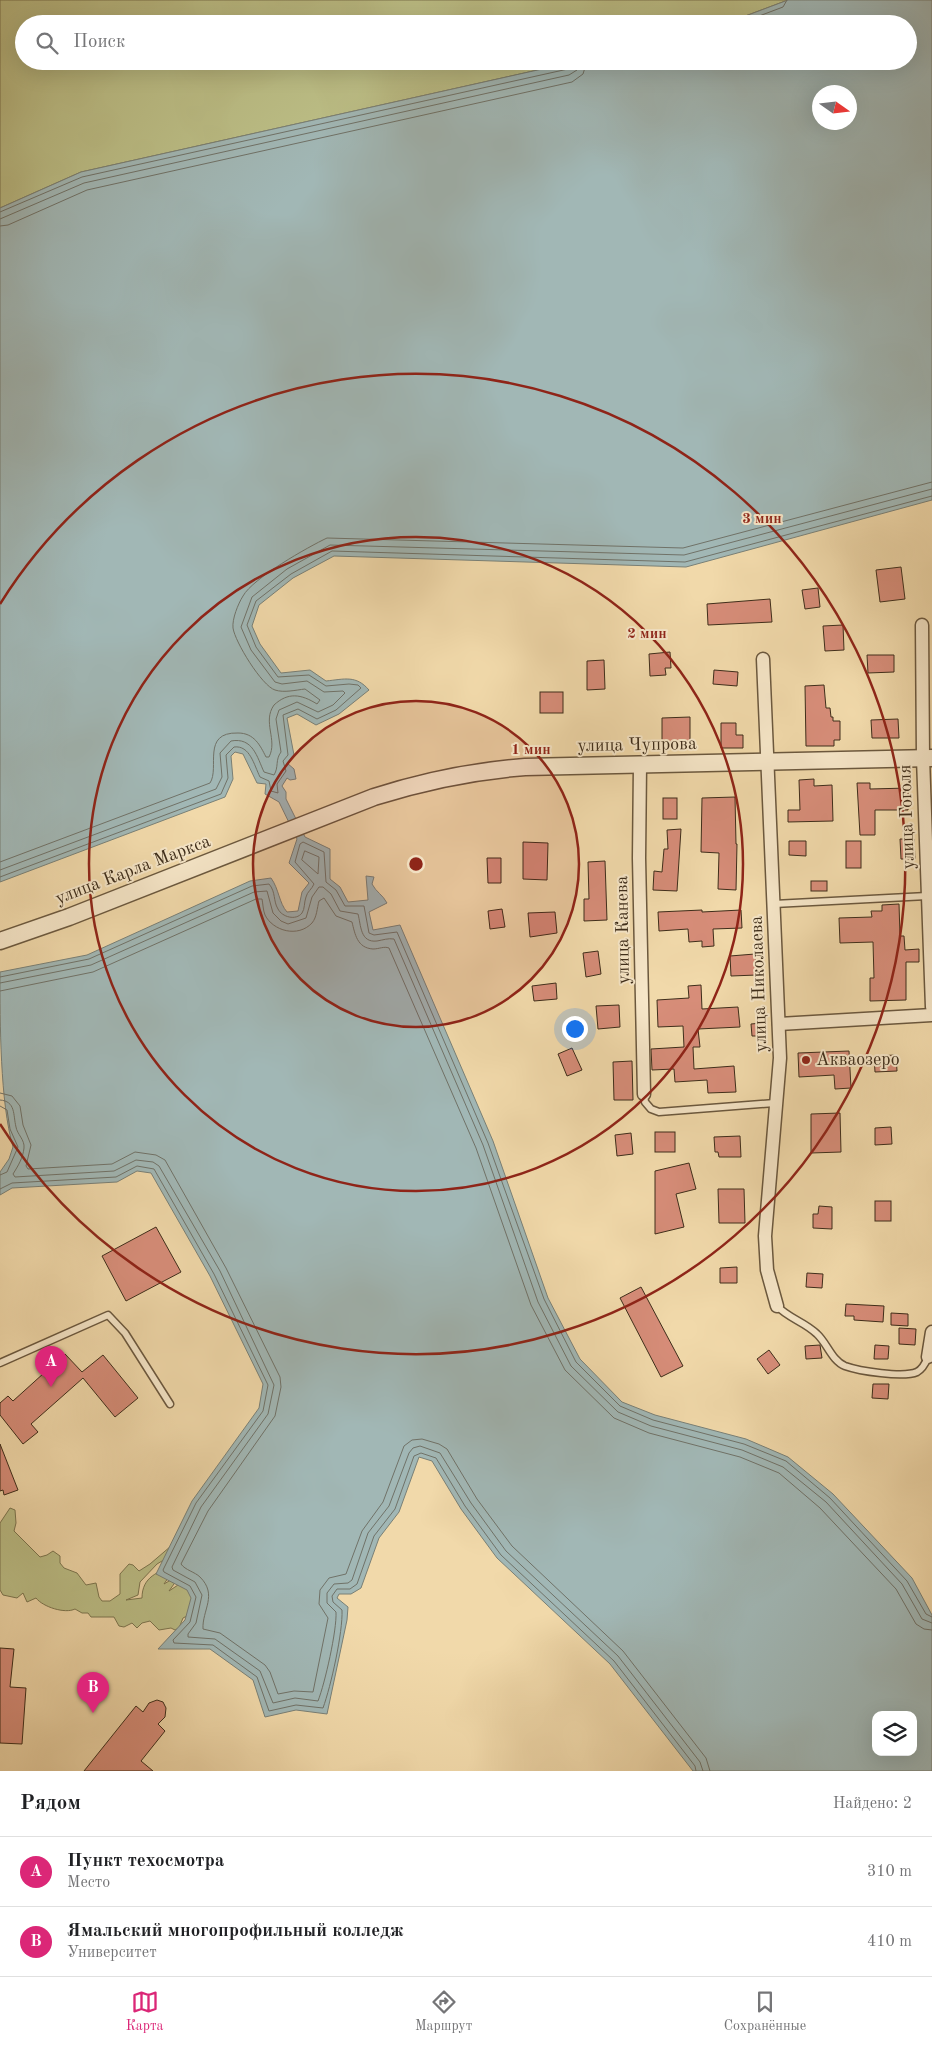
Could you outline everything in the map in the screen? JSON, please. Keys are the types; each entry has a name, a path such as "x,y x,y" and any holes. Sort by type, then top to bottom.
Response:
{"street":[{"name":"улица Гоголя","path":"922,625 927,758 927,896 932,1007"},
{"name":"улица Николаева","path":"763,659 780,1058 765,1236 767,1270 777,1306"},
{"name":"улица Чупрова","path":"279,834 404,787 466,773 525,767 927,758"},
{"name":"улица Канева","path":"640,765 644,1094"},
{"name":"улица Карла Маркса","path":"0,941 69,917 279,834"},
{"path":"778,1024 932,1015"},
{"path":"928,1356 932,1332"}],"lane":[{"path":"774,904 927,896"},
{"path":"644,1094 645,1102 659,1112 775,1103"},
{"path":"777,1306 783,1313 817,1334 835,1359 844,1366 889,1374 905,1374 917,1372 924,1366 928,1356"},
{"path":"0,1363 108,1315 124,1333 170,1404"}],"green space":[{"path":"0,0 788,0 748,15 15,15 15,70 538,70 81,172 0,208"},
{"path":"10,1508 15,1510 16,1523 14,1531 40,1557 53,1551 60,1556 60,1563 64,1568 77,1573 86,1585 96,1583 99,1597 102,1601 110,1601 120,1594 120,1574 129,1564 139,1571 171,1546 167,1558 157,1564 140,1582 138,1595 126,1600 142,1598 145,1585 152,1576 176,1566 164,1584 181,1574 169,1591 184,1581 195,1594 187,1616 183,1618 179,1628 175,1630 171,1628 159,1630 150,1621 142,1623 137,1628 132,1623 124,1627 119,1626 114,1617 91,1617 88,1613 82,1613 75,1609 66,1611 54,1609 36,1598 27,1602 23,1593 17,1598 3,1595 0,1590 0,1523"}],"water":[{"path":"788,0 932,0 932,500 686,567 334,556 293,578 259,605 252,626 260,644 281,673 310,670 326,681 355,680 369,690 339,714 316,725 297,714 287,718 294,755 287,763 294,769 296,779 290,780 287,778 282,786 286,792 286,799 305,837 330,849 330,879 340,887 348,902 368,900 366,876 374,877 372,884 387,903 369,912 373,930 400,925 493,1141 548,1298 580,1359 622,1402 655,1415 746,1439 788,1457 833,1494 912,1578 932,1615 932,1771 693,1771 610,1664 497,1558 461,1509 432,1461 419,1457 399,1512 379,1538 361,1588 351,1594 339,1594 337,1598 348,1607 347,1620 327,1714 296,1710 265,1717 253,1680 210,1649 158,1649 185,1620 191,1598 187,1590 156,1574 192,1501 259,1408 263,1384 210,1276 151,1173 137,1171 117,1182 12,1188 0,1195 0,1172 9,1159 13,1147 5,1108 3,1085 0,972 87,955 250,881 271,878 287,912 298,911 302,892 309,883 289,863 297,839 279,802 265,794 266,784 257,783 243,754 235,752 231,756 233,779 225,797 0,882 0,208 81,172 538,70 917,70 917,15 748,15"}],"building":[{"path":"901,567 905,599 880,602 876,570"},
{"path":"818,588 820,607 805,609 802,590"},
{"path":"770,599 772,622 708,625 707,604"},
{"path":"843,625 844,650 825,651 823,626"},
{"path":"670,652 671,668 665,668 666,675 650,676 649,654"},
{"path":"867,655 894,655 894,672 868,673"},
{"path":"604,660 605,689 587,690 587,661"},
{"path":"714,670 738,672 737,686 713,684"},
{"path":"824,685 826,708 830,708 833,721 840,721 840,740 834,740 834,746 806,746 805,686"},
{"path":"540,692 563,692 563,713 540,713"},
{"path":"690,717 690,741 662,742 662,718"},
{"path":"898,719 899,738 872,738 871,720"},
{"path":"721,723 736,723 736,735 743,735 743,748 721,748"},
{"path":"814,779 814,786 832,785 833,821 788,822 788,810 800,810 799,780"},
{"path":"857,783 870,783 870,789 908,788 908,810 875,810 875,835 860,835"},
{"path":"735,797 736,890 718,889 719,853 701,852 702,798"},
{"path":"663,798 677,798 677,819 663,819"},
{"path":"681,829 677,891 653,890 654,871 662,872 664,849 668,849 667,830"},
{"path":"900,839 914,839 915,859 901,859"},
{"path":"789,841 806,841 806,856 789,855"},
{"path":"846,841 861,841 861,868 846,868"},
{"path":"523,842 548,843 547,880 523,879"},
{"path":"487,858 501,858 501,883 488,883"},
{"path":"605,861 607,920 584,921 584,899 589,899 588,862"},
{"path":"811,881 827,881 827,891 811,891"},
{"path":"899,904 900,936 904,936 905,950 919,949 919,962 906,962 906,1000 870,1001 870,978 874,978 873,942 840,943 839,918 872,917 871,911 882,911 882,905"},
{"path":"502,909 505,927 490,929 488,911"},
{"path":"702,910 702,912 741,910 742,928 713,929 714,946 702,947 702,941 689,942 688,929 659,931 658,912"},
{"path":"555,912 557,933 530,937 528,913"},
{"path":"598,951 601,974 586,977 583,953"},
{"path":"755,954 757,975 731,976 730,956"},
{"path":"556,983 557,999 534,1001 532,986"},
{"path":"701,985 702,1009 738,1007 740,1027 698,1029 700,1047 693,1047 694,1069 734,1066 736,1092 708,1093 707,1080 675,1082 674,1069 652,1070 651,1049 684,1047 683,1026 658,1027 657,1000 689,998 688,986"},
{"path":"619,1005 620,1027 598,1029 596,1006"},
{"path":"762,1023 762,1036 752,1036 751,1024"},
{"path":"572,1048 582,1070 567,1076 558,1054"},
{"path":"849,1051 851,1088 835,1089 834,1075 799,1077 798,1053"},
{"path":"896,1055 897,1071 875,1072 874,1056"},
{"path":"632,1061 633,1100 614,1100 613,1062"},
{"path":"840,1113 841,1152 811,1153 811,1114"},
{"path":"891,1127 892,1144 875,1145 875,1128"},
{"path":"655,1132 675,1132 675,1152 655,1152"},
{"path":"631,1133 633,1154 617,1156 615,1135"},
{"path":"740,1136 741,1157 719,1157 718,1152 715,1152 714,1137"},
{"path":"689,1163 696,1189 676,1194 684,1227 655,1234 655,1171"},
{"path":"718,1189 744,1189 745,1223 719,1223"},
{"path":"875,1201 891,1201 891,1221 875,1221"},
{"path":"819,1206 832,1207 832,1229 813,1228 813,1214 818,1214"},
{"path":"156,1227 181,1272 126,1301 102,1256"},
{"path":"737,1267 737,1283 720,1283 720,1268"},
{"path":"807,1273 823,1274 822,1288 806,1287"},
{"path":"641,1287 683,1366 661,1377 620,1298"},
{"path":"846,1304 884,1306 883,1322 854,1320 854,1316 845,1316"},
{"path":"891,1313 908,1314 908,1326 891,1325"},
{"path":"899,1328 916,1329 915,1345 899,1344"},
{"path":"820,1345 822,1358 806,1359 805,1346"},
{"path":"875,1345 889,1346 888,1359 874,1359"},
{"path":"769,1350 780,1365 768,1374 757,1359"},
{"path":"65,1354 82,1372 103,1355 138,1398 115,1417 83,1378 31,1424 38,1432 23,1444 0,1415 0,1403 8,1396 13,1401"},
{"path":"873,1384 889,1384 888,1399 872,1398"},
{"path":"0,1444 18,1490 4,1495 3,1490 0,1491"},
{"path":"0,1648 14,1649 10,1687 26,1688 22,1744 0,1743"},
{"path":"157,1700 163,1702 166,1708 165,1717 158,1724 165,1731 141,1761 153,1771 84,1771 136,1706 143,1712 149,1703"}],"place":[{"name":"Акваозеро","path":"806,1060"},
{"name":"Пункт техосмотра","path":"51,1387"},
{"name":"Ямальский многопрофильный колледж","path":"93,1713"}]}
